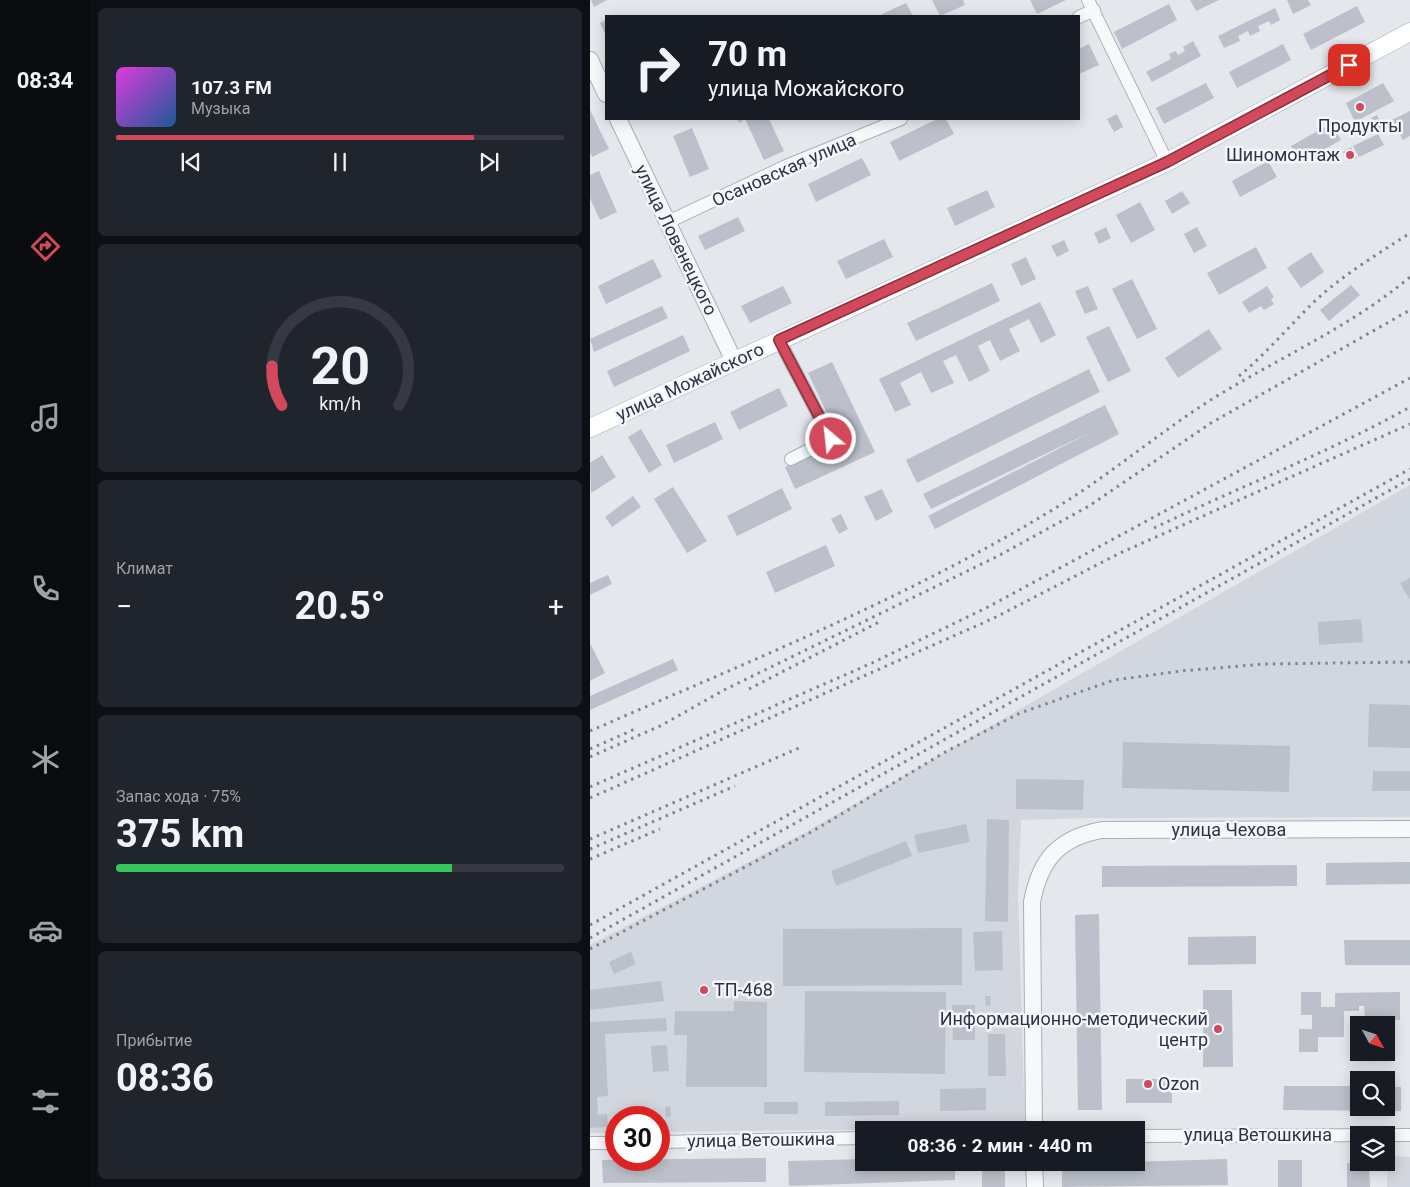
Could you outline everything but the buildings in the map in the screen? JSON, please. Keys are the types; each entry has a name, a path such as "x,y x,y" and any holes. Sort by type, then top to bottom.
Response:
{"main road":[{"name":"улица Можайского","path":"590,428 1167,162 1410,32"}],"street":[{"path":"1080,16 1091,5 1167,162"},
{"path":"590,60 605,92"},
{"name":"улица Ловенецкого","path":"618,120 734,360"},
{"name":"Осановская улица","path":"668,222 786,166 899,120"},
{"path":"779,340 831,439 791,459"},
{"name":"улица Чехова","path":"1034,1121 1032,902 1036,882 1043,866 1054,852 1068,841 1084,833 1102,830 1410,829"},
{"name":"улица Ветошкина","path":"1145,1136 1410,1135"},
{"name":"улица Ветошкина","path":"670,1142 855,1138"},
{"path":"590,1143 605,1143"},
{"path":"1034,1171 1035,1187"}],"shaded area":[{"path":"1410,485 1410,817 1021,820 1018,893 1025,1121 855,1121 855,1130 670,1132 670,1106 605,1106 605,1133 590,1133 590,945 806,832"},
{"path":"1395,1156 1410,1157 1410,1187 1387,1187 1388,1171 1395,1171"}],"railway":[{"path":"1239,376 1316,300 1338,282 1410,233"},
{"path":"590,731 830,626 889,598 1006,537 1081,492 1209,401 1337,328 1387,295 1410,277"},
{"path":"590,757 662,725 724,690 1000,555 1089,506 1211,423 1410,310"},
{"path":"590,787 872,663 988,607 1410,378"},
{"path":"1154,528 1347,440 1410,407"},
{"path":"590,798 994,618 1120,553 1410,424"},
{"path":"590,925 1410,469"},
{"path":"590,938 1410,479"},
{"path":"749,689 879,622"},
{"path":"590,949 813,831 947,751 1020,713 1114,680 1181,671 1264,664 1410,662"},
{"path":"590,749 635,729"},
{"path":"590,839 799,748"},
{"path":"590,849 735,786"},
{"path":"590,859 660,829"}],"place":[{"name":"Продукты","path":"1360,107"},
{"name":"Шиномонтаж","path":"1350,155"},
{"name":"ТП-468","path":"704,990"},
{"name":"Информационно-методический центр","path":"1218,1029"},
{"name":"Ozon","path":"1148,1084"}],"route":[{"path":"831,439 779,340 1167,162 1349,65"}]}
